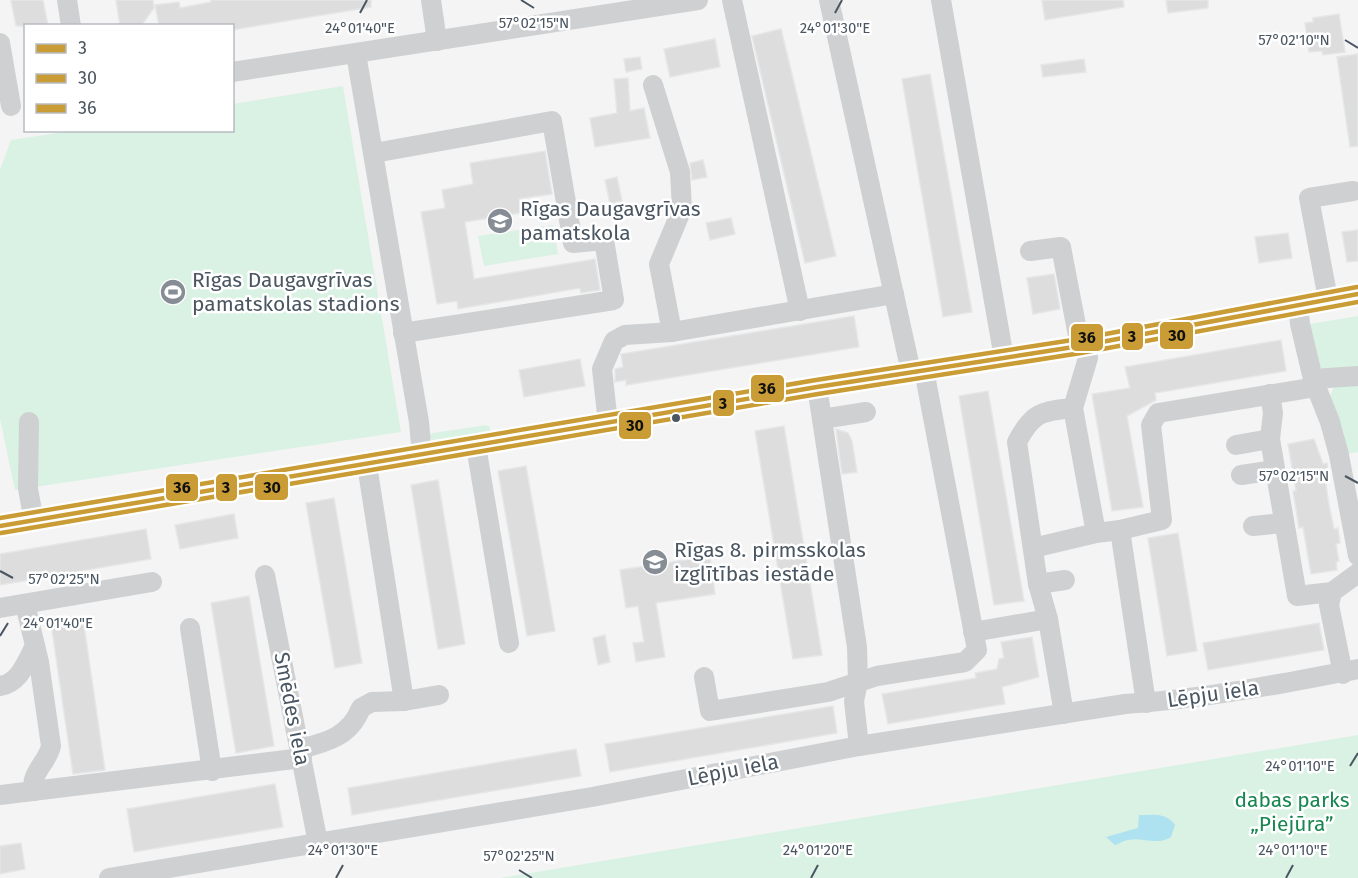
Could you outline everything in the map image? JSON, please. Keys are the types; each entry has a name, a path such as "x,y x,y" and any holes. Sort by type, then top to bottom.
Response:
{"street":[{"path":"67,0 71,24"},
{"path":"430,0 437,41"},
{"path":"234,72 698,0"},
{"path":"732,0 800,311"},
{"path":"704,677 710,711 828,692 858,682 965,662 977,650 918,371 894,294 829,0"},
{"path":"941,0 1004,358"},
{"path":"0,43 12,106"},
{"path":"356,54 422,456"},
{"path":"653,85 680,172 681,208 659,264 672,332"},
{"path":"374,153 552,121 573,243 604,240 614,300 403,333"},
{"path":"1328,299 1309,198 1353,191"},
{"path":"1030,251 1061,247 1088,358 1073,408 1096,533"},
{"path":"608,423 602,369 614,341 625,335 672,332 894,294"},
{"path":"0,526 817,387 1084,346 1358,294"},
{"path":"1298,305 1300,324 1314,383 1330,422 1358,555"},
{"path":"1033,548 1162,520 1151,425 1158,413 1358,376"},
{"path":"817,387 857,647 858,682 854,701 859,746"},
{"path":"1270,394 1273,413 1270,438 1298,596 1332,592 1358,573"},
{"path":"1064,714 1048,619 1038,584 1017,441 1028,421 1044,413 1073,408"},
{"path":"822,419 866,412"},
{"path":"29,422 28,489 34,520"},
{"path":"1236,445 1270,438"},
{"path":"476,446 509,643"},
{"path":"367,465 404,701"},
{"path":"1240,475 1275,470"},
{"path":"1252,526 1284,523"},
{"path":"1120,530 1146,703"},
{"name":"Smēdes iela","path":"265,575 318,843"},
{"path":"1038,584 1065,580"},
{"path":"0,608 152,582"},
{"path":"1332,592 1329,605 1351,671"},
{"path":"25,604 35,646 51,746 49,754 33,779 34,790"},
{"path":"973,632 1048,619"},
{"path":"190,628 212,771"},
{"path":"0,686 10,684 17,678 35,646"},
{"name":"Lēpju iela","path":"109,878 592,797 859,746 1351,671"},
{"path":"0,795 212,771 301,753 345,734 356,722 361,708 372,702 404,701 439,695"}],"green space":[{"path":"343,86 401,432 15,490 0,419 0,170 11,140 64,132 234,132 234,104"},
{"path":"553,225 558,254 484,266 478,236"},
{"path":"1358,316 1358,369 1325,369 1317,366 1304,325"},
{"path":"1358,383 1358,452 1346,454 1343,430 1330,397 1334,386"},
{"path":"486,425 490,427 490,433 432,440 427,434"},
{"name":"dabas parks „Piejūra”","path":"1358,735 1358,878 500,878"}],"water":[{"path":"1139,815 1159,815 1168,818 1175,825 1171,837 1160,841 1126,840 1115,845 1106,837 1138,828"}],"building":[{"path":"11,0 43,0 48,24 16,26"},
{"path":"116,0 153,0 154,8 142,24 120,24"},
{"path":"211,0 371,0 371,7 234,30 234,24 159,24 155,5 179,2 180,8 211,2"},
{"path":"1042,0 1123,0 1124,7 1045,20"},
{"path":"1166,0 1208,0 1208,8 1168,13"},
{"path":"1339,14 1345,52 1323,55 1322,51 1309,52 1305,23 1313,22 1313,18"},
{"path":"781,29 836,256 805,263 752,36"},
{"path":"715,39 720,67 670,77 664,49"},
{"path":"1358,54 1358,146 1350,147 1337,57"},
{"path":"640,57 642,69 626,72 624,59"},
{"path":"1084,59 1086,72 1043,77 1041,65"},
{"path":"930,74 972,312 943,317 902,79"},
{"path":"628,78 630,111 644,108 650,138 595,147 590,118 617,113 614,79"},
{"path":"545,151 552,194 519,199 521,213 465,222 474,279 595,259 600,290 581,293 580,288 458,309 457,301 437,304 421,212 445,208 442,190 473,184 470,163"},
{"path":"703,160 707,177 692,180 690,163"},
{"path":"617,177 622,201 610,204 605,180"},
{"path":"731,218 735,234 710,240 706,223"},
{"path":"1358,230 1358,261 1347,262 1342,232"},
{"path":"1288,233 1292,258 1259,263 1255,237"},
{"path":"1054,274 1060,309 1033,314 1027,278"},
{"path":"854,316 859,347 626,385 626,380 615,382 615,369 623,367 621,354"},
{"path":"1281,340 1286,371 1155,393 1156,400 1127,416 1143,507 1112,511 1092,394 1130,388 1125,367"},
{"path":"580,359 585,386 524,397 519,370"},
{"path":"988,391 1024,601 994,605 959,396"},
{"path":"784,426 822,655 793,659 755,431"},
{"path":"836,429 848,433 852,441 857,472 842,474"},
{"path":"1314,439 1323,464 1327,463 1329,478 1325,479 1329,505 1334,529 1338,528 1340,543 1336,544 1339,561 1336,562 1337,570 1311,574 1303,527 1299,528 1293,491 1296,491 1288,444"},
{"path":"526,466 555,631 527,636 498,471"},
{"path":"438,480 465,644 438,649 411,485"},
{"path":"334,498 362,663 335,668 306,503"},
{"path":"234,514 238,538 180,549 175,525"},
{"path":"146,529 151,559 0,585 0,554"},
{"path":"1178,533 1197,651 1167,656 1148,538"},
{"path":"710,556 715,594 656,603 665,657 636,662 633,643 644,642 638,606 626,608 620,570"},
{"path":"249,596 274,746 236,753 211,603"},
{"path":"83,618 105,770 73,774 51,623"},
{"path":"1319,623 1324,650 1208,670 1203,643"},
{"path":"605,635 610,662 598,665 593,638"},
{"path":"1032,637 1039,677 1002,687 1005,704 888,724 882,694 976,678 975,673 997,669 999,659 1004,658 1001,642"},
{"path":"833,706 837,733 610,772 605,744"},
{"path":"576,749 581,776 352,815 348,788"},
{"path":"275,784 283,827 134,852 127,809"},
{"path":"21,843 25,869 0,874 0,846"}],"transit line":[{"name":"36","path":"0,518 816,380 1079,339 1357,287"},
{"name":"3","path":"0,526 817,387 1080,346 1358,294"},
{"name":"30","path":"1,533 818,394 1081,353 1358,302"}],"place":[{"name":"Rīgas Daugavgrīvas pamatskola","path":"500,221"},
{"name":"Rīgas Daugavgrīvas pamatskolas stadions","path":"173,292"},
{"name":"Rīgas 8. pirmsskolas izglītības iestāde","path":"655,562"}]}
